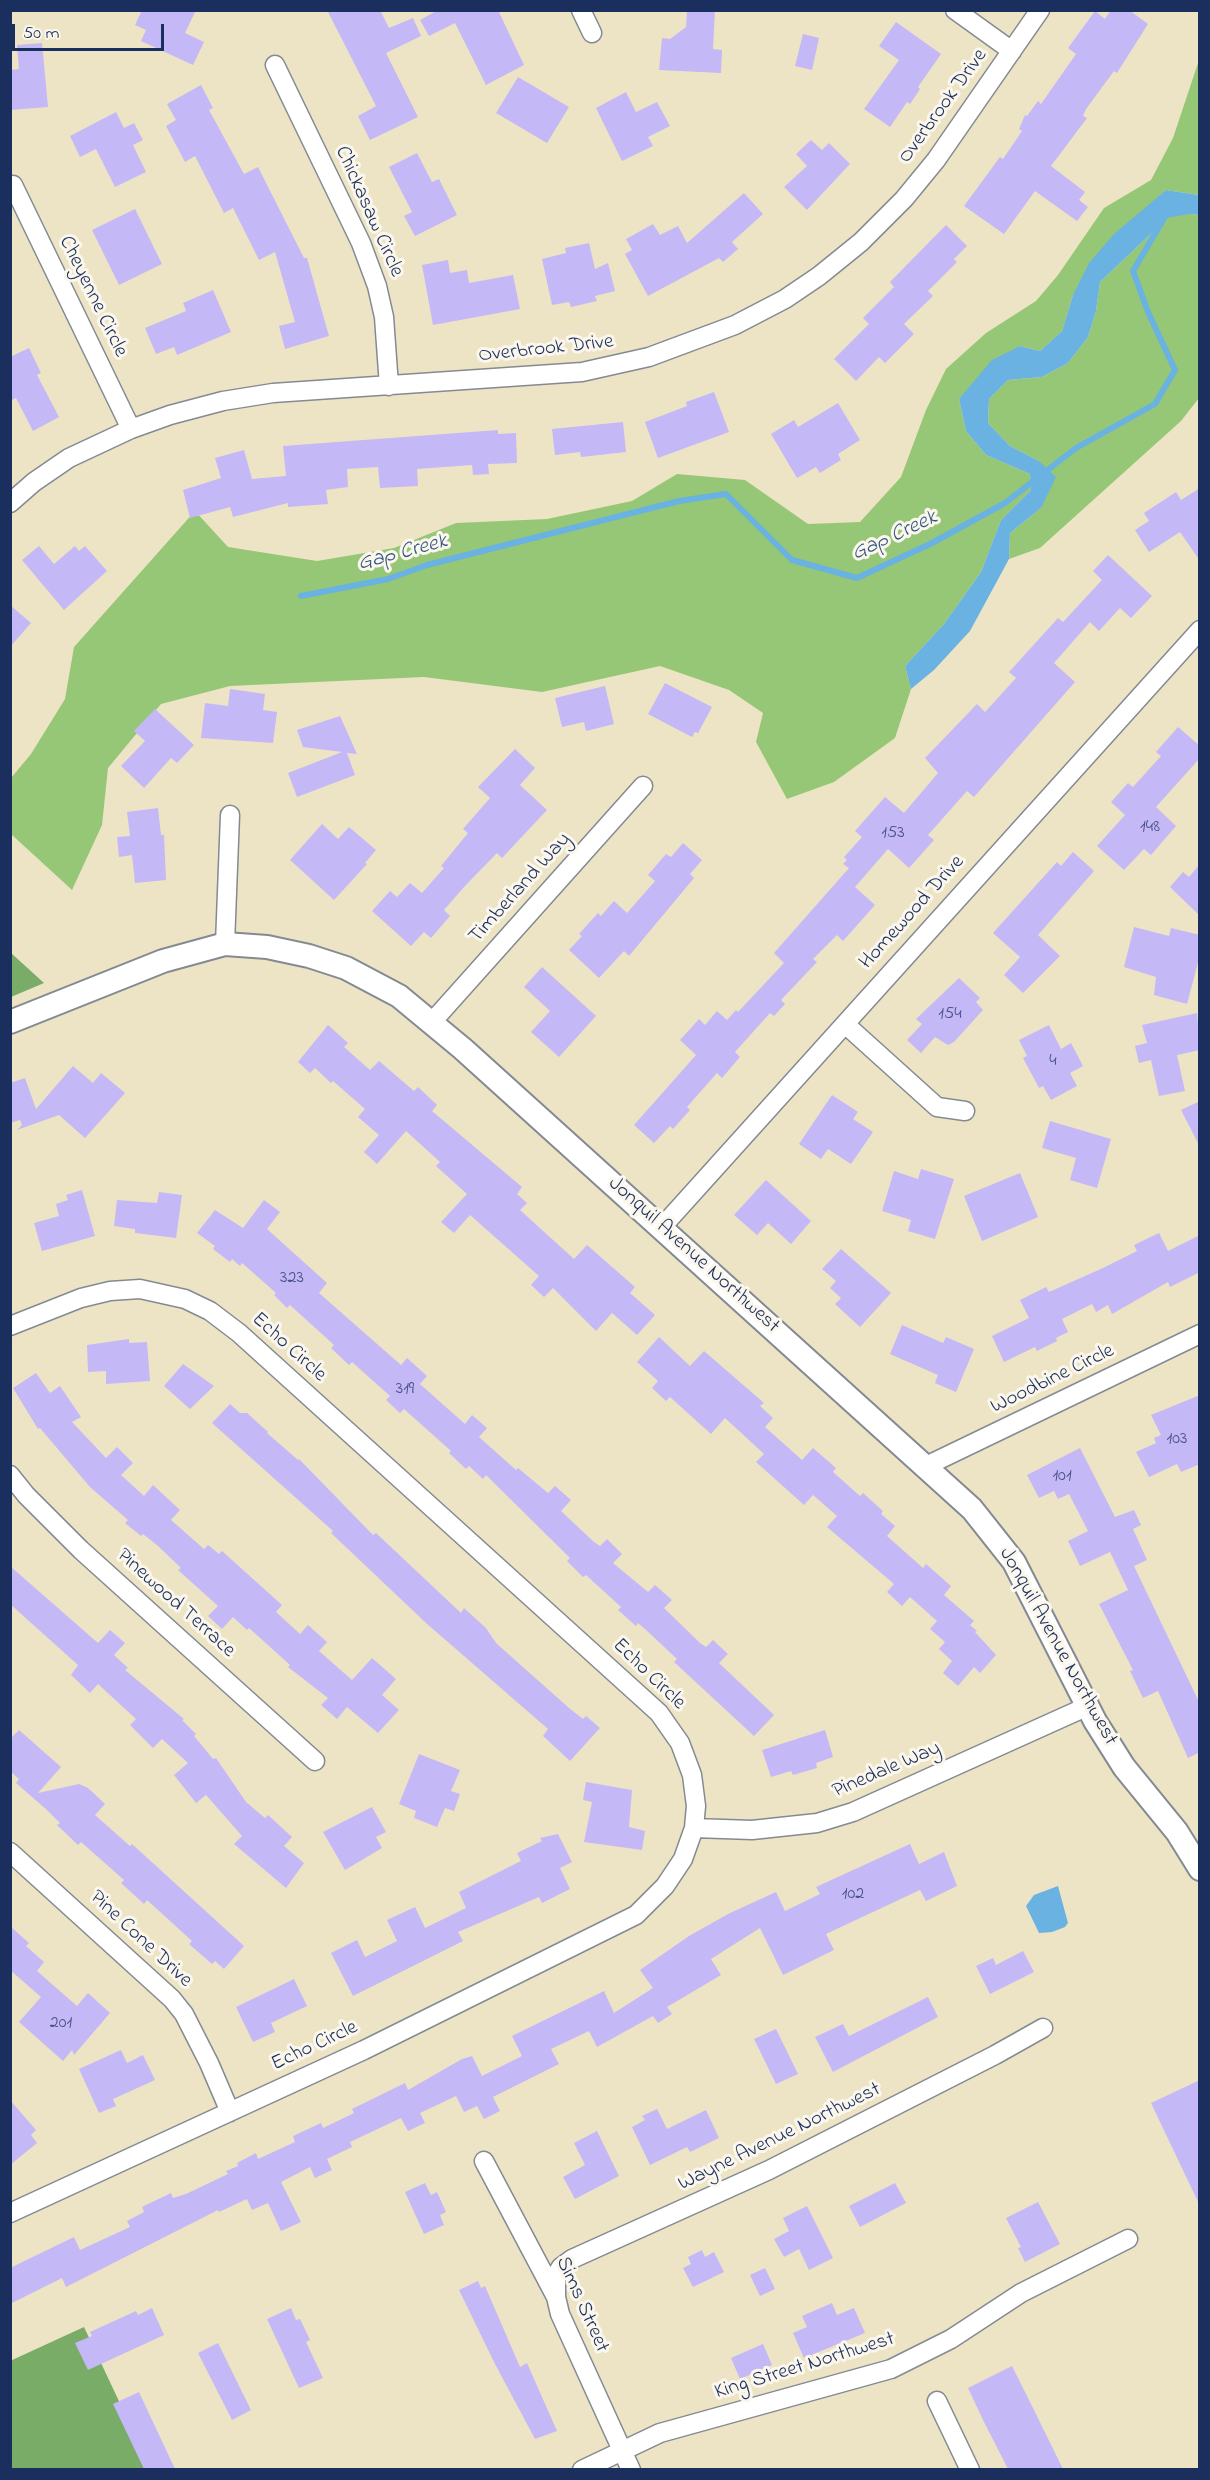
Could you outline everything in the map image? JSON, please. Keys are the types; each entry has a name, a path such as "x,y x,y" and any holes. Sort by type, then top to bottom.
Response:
{"street":[{"path":"581,10 592,33"},
{"path":"956,10 1012,51"},
{"name":"Overbrook Drive","path":"10,503 69,458 131,429 170,415 246,397 550,375 623,365 693,343 775,304 819,276 861,242 904,199 936,160 1040,10"},
{"name":"Chickasaw Circle","path":"275,65 360,243 377,286 384,317 389,386"},
{"name":"Cheyenne Circle","path":"13,185 131,429"},
{"name":"Homewood Drive","path":"662,1227 1200,630"},
{"name":"Timberland Way","path":"432,1022 643,786"},
{"path":"225,944 230,815"},
{"name":"Jonquil Avenue Northwest","path":"10,1022 163,961 225,944 267,947 309,956 346,968 399,996 432,1022 662,1227 972,1509 1014,1562 1086,1707 1124,1767 1177,1832 1200,1869"},
{"path":"845,1024 937,1107 965,1111"},
{"name":"Echo Circle","path":"10,1326 81,1298 110,1291 140,1289 185,1299 210,1311 239,1333 659,1713 680,1743 692,1775 696,1806 694,1828 683,1859 665,1886 636,1915 375,2044 10,2213"},
{"name":"Woodbine Circle","path":"926,1466 1200,1334"},
{"name":"Pinewood Terrace","path":"10,1475 26,1495 81,1550 315,1761"},
{"name":"Pinedale Way","path":"694,1828 753,1830 798,1826 835,1817 1086,1707"},
{"name":"Pine Cone Drive","path":"10,1852 172,2000 184,2014 230,2112"},
{"name":"Wayne Avenue Northwest","path":"556,2297 556,2275 561,2267 572,2259 769,2170 995,2055 1043,2028"},
{"name":"Sims Street","path":"484,2161 556,2297 560,2314 631,2469"},
{"name":"King Street Northwest","path":"582,2469 660,2433 891,2369 951,2339 1021,2293 1128,2238"},
{"path":"937,2401 970,2469"}],"green space":[{"path":"1199,60 1199,195 1166,190 1143,211 1073,295 1062,331 1040,351 1020,346 959,399 966,431 986,455 1030,474 1031,490 1001,520 981,572 944,624 905,666 911,689 895,738 834,782 787,799 756,742 763,713 729,690 660,666 542,692 424,677 230,686 161,704 108,768 102,825 72,890 11,834 11,778 31,754 65,699 74,647 195,511 228,547 317,561 394,548 456,523 547,519 632,501 677,474 745,480 808,524 860,522 901,477 926,410 946,369 986,333 1036,301 1058,275 1104,208 1151,180 1173,138"},
{"path":"1174,212 1199,215 1199,398 1181,421 1040,548 1009,559 1010,533 1041,508 1039,461 1010,446 988,423 989,399 1008,380 1042,377 1068,363 1088,337 1096,311 1100,282"},
{"path":"11,953 44,983 11,997"},
{"path":"84,2327 151,2469 11,2469 10,2361"}],"water":[{"path":"1166,190 1199,195 1199,215 1174,212 1100,282 1096,311 1088,337 1068,363 1042,377 1008,380 989,399 988,423 1010,446 1039,461 1056,477 1041,508 1010,533 1009,559 970,631 934,670 911,689 905,666 944,624 981,572 1001,520 1031,490 1030,474 986,455 966,431 959,399 992,360 1020,346 1040,351 1062,331 1073,295 1089,263 1114,234"},
{"path":"1058,1886 1068,1923 1065,1927 1052,1932 1039,1933 1026,1906 1034,1895"}],"building":[{"path":"142,10 196,10 185,33 204,42 193,65 141,41 146,30 135,25"},
{"path":"327,10 380,10 389,28 413,18 421,36 386,53 418,117 370,140 358,116 376,106"},
{"path":"438,10 498,10 524,65 486,85 455,23 429,36 420,20"},
{"path":"687,10 715,10 713,49 722,50 721,73 659,70 662,38 670,39 686,27"},
{"path":"1111,10 1129,10 1148,24 1117,73 1114,71 1086,109 1083,116 1087,118 1051,166 1085,192 1079,200 1088,207 1077,221 1035,191 1004,234 964,206 1000,157 1003,159 1022,131 1019,129 1025,115 1027,116 1038,101 1041,104 1076,54 1068,48 1095,11 1105,19"},
{"path":"896,22 941,54 918,87 920,89 910,104 907,102 890,127 864,109 899,60 879,46"},
{"path":"803,34 819,38 812,70 795,66"},
{"path":"42,43 48,107 10,110 10,70 19,69 17,45"},
{"path":"518,77 569,107 547,143 496,113"},
{"path":"201,85 213,108 209,110 244,174 258,167 304,258 307,258 329,336 285,349 279,326 295,322 275,252 259,260 233,208 224,213 195,156 185,162 166,126 176,120 167,104"},
{"path":"626,92 636,112 657,102 670,126 648,137 653,146 622,161 596,108"},
{"path":"116,112 124,128 134,123 143,140 133,145 146,172 115,187 96,149 80,157 70,136"},
{"path":"811,140 822,150 829,143 850,164 807,210 784,187 807,166 796,154"},
{"path":"417,153 432,182 439,179 457,215 415,236 404,216 412,212 389,167"},
{"path":"744,193 763,214 732,242 738,249 723,262 719,258 648,296 625,254 632,250 626,239 653,224 660,235 678,226 687,243"},
{"path":"135,209 162,264 119,285 92,230"},
{"path":"946,225 967,246 954,259 957,262 928,291 933,296 904,324 914,334 885,363 879,357 856,381 834,359 869,324 863,318 894,287 890,282"},
{"path":"589,243 595,269 608,263 615,291 595,296 597,301 571,307 569,302 552,305 542,259 566,253 565,248"},
{"path":"448,260 450,273 467,270 469,283 513,275 520,309 433,325 422,265"},
{"path":"213,290 231,332 177,355 174,347 156,354 145,328 186,311 183,303"},
{"path":"29,348 41,373 37,375 59,417 33,431 16,398 10,401 10,357"},
{"path":"714,392 729,432 658,458 645,422 687,406 686,402"},
{"path":"838,403 860,440 838,454 841,460 820,473 816,467 797,478 771,434 794,420 798,427"},
{"path":"623,422 626,452 581,457 580,452 555,455 552,429"},
{"path":"498,430 498,434 516,433 517,463 488,464 489,474 473,475 472,465 417,469 418,486 380,488 378,467 347,469 348,487 326,490 328,504 288,507 288,503 233,517 230,507 190,518 183,490 221,478 215,458 244,450 252,479 286,476 283,446"},
{"path":"1200,488 1200,561 1180,532 1149,552 1135,530 1149,521 1144,513 1176,492 1181,500"},
{"path":"39,546 54,564 75,546 79,551 85,546 107,571 64,610 22,560"},
{"path":"1108,555 1152,596 1131,618 1120,608 1099,631 1090,622 1054,663 1075,682 974,797 967,791 928,835 934,840 909,868 888,849 855,887 875,905 843,941 837,935 813,959 817,962 781,1000 785,1004 774,1016 770,1013 735,1052 740,1057 722,1078 717,1073 687,1107 690,1110 673,1129 670,1126 654,1143 634,1125 696,1055 680,1040 699,1019 705,1025 717,1011 727,1020 736,1010 738,1012 784,963 774,953 849,868 843,864 847,860 844,857 862,837 855,831 885,797 904,813 938,773 925,758 977,704 985,712 1016,678 1009,672 1058,618 1063,622 1102,580 1093,571"},
{"path":"10,605 31,623 10,647"},
{"path":"665,683 712,707 698,733 695,732 692,737 648,714"},
{"path":"605,686 614,724 586,731 584,722 562,727 555,698"},
{"path":"230,689 265,694 263,710 277,712 273,743 201,738 205,703 228,706"},
{"path":"155,709 194,745 177,763 171,758 144,788 121,766 145,741 134,731"},
{"path":"340,716 357,754 347,753 355,775 297,797 288,773 342,752 303,747 297,730"},
{"path":"1178,727 1200,746 1200,758 1156,807 1176,826 1151,855 1144,849 1124,870 1097,846 1125,815 1111,802 1128,783 1133,787 1161,756 1156,752"},
{"path":"515,749 535,768 520,785 547,810 502,858 497,853 464,887 444,910 450,916 431,938 424,932 411,946 372,911 390,891 397,897 410,883 422,893 444,868 441,866 468,833 463,829 490,798 478,787"},
{"path":"158,808 161,835 164,835 166,880 135,883 132,855 119,857 117,837 130,836 127,812"},
{"path":"322,824 338,839 349,827 376,850 365,863 367,864 334,900 290,860"},
{"path":"683,843 702,860 690,874 694,878 629,956 624,951 599,978 569,950 582,936 579,934 598,913 601,916 614,901 627,913 655,881 648,875 666,854 671,857"},
{"path":"1073,852 1094,871 1038,935 1060,956 1023,993 1004,975 1020,957 993,933 1057,862 1061,866"},
{"path":"1200,864 1200,916 1170,887 1183,872 1189,877"},
{"path":"1134,927 1169,936 1171,928 1200,935 1200,955 1187,1004 1154,995 1156,977 1124,967"},
{"path":"542,967 596,1016 559,1057 531,1032 550,1011 524,987"},
{"path":"959,978 980,998 976,1002 983,1010 954,1042 948,1045 935,1037 921,1053 907,1040 922,1024 916,1019"},
{"path":"1197,1013 1200,1050 1177,1055 1185,1091 1159,1096 1151,1060 1139,1063 1135,1046 1147,1043 1142,1025"},
{"path":"328,1025 348,1043 344,1047 370,1070 379,1061 414,1091 418,1087 437,1105 432,1111 522,1187 517,1194 527,1203 520,1210 574,1259 587,1245 635,1287 630,1293 655,1315 637,1335 612,1313 596,1331 553,1288 544,1297 531,1285 539,1276 470,1215 454,1233 441,1222 467,1194 436,1166 440,1162 406,1131 377,1164 364,1152 379,1135 358,1117 365,1109 315,1068 310,1073 298,1062"},
{"path":"1049,1025 1061,1049 1071,1043 1083,1066 1070,1073 1077,1086 1051,1100 1043,1086 1039,1088 1023,1058 1027,1056 1019,1040"},
{"path":"73,1066 93,1083 101,1073 125,1093 85,1138 59,1115 17,1130 22,1125 20,1120 10,1123 10,1083 25,1078 36,1109"},
{"path":"832,1095 858,1112 853,1119 873,1132 851,1164 828,1149 821,1159 799,1144"},
{"path":"1200,1101 1200,1147 1181,1110"},
{"path":"1050,1121 1111,1139 1097,1188 1070,1180 1076,1158 1042,1148"},
{"path":"921,1169 954,1179 935,1239 908,1231 911,1220 882,1211 894,1171 918,1179"},
{"path":"1020,1173 1038,1217 982,1241 964,1196"},
{"path":"766,1180 811,1221 791,1244 768,1223 757,1235 734,1215"},
{"path":"82,1190 95,1236 42,1251 34,1223 59,1216 56,1204 68,1200 66,1195"},
{"path":"159,1192 182,1195 176,1238 135,1233 135,1229 114,1226 117,1200 157,1203"},
{"path":"264,1200 280,1212 267,1229 327,1283 319,1293 401,1365 407,1358 427,1376 420,1384 465,1424 472,1415 487,1428 479,1437 516,1470 518,1468 548,1493 555,1486 571,1500 561,1511 594,1542 600,1546 607,1539 622,1554 613,1563 648,1592 655,1585 672,1600 664,1608 700,1643 706,1647 713,1640 728,1654 719,1663 774,1715 754,1736 674,1662 677,1659 645,1629 638,1623 636,1626 618,1610 621,1607 586,1575 583,1577 567,1561 570,1558 486,1475 483,1479 469,1466 466,1469 449,1453 451,1451 404,1409 400,1413 386,1400 390,1396 352,1362 349,1365 331,1348 334,1345 290,1305 287,1308 274,1295 276,1293 242,1263 240,1266 232,1259 230,1262 213,1249 215,1246 197,1233 215,1210 243,1228"},
{"path":"1159,1233 1168,1251 1200,1235 1200,1272 1170,1287 1168,1282 1112,1314 1108,1305 1096,1312 1092,1304 1062,1319 1068,1332 1056,1338 1057,1341 1037,1351 1035,1347 1004,1362 992,1336 1029,1318 1020,1300 1046,1287 1049,1292 1103,1268 1137,1251 1134,1245"},
{"path":"841,1249 891,1293 860,1327 835,1304 841,1298 830,1288 836,1281 822,1269"},
{"path":"902,1325 943,1343 946,1337 974,1349 956,1392 935,1383 938,1375 890,1354"},
{"path":"659,1337 690,1366 704,1351 764,1403 760,1406 773,1418 765,1427 802,1460 813,1448 836,1468 833,1472 860,1496 863,1493 883,1511 881,1514 895,1526 887,1536 923,1568 926,1564 951,1586 944,1595 974,1621 970,1625 996,1655 980,1673 974,1667 958,1686 943,1673 952,1661 939,1649 945,1642 930,1629 937,1621 910,1597 902,1606 887,1592 894,1584 827,1527 837,1516 813,1495 804,1505 756,1462 764,1454 725,1418 711,1434 670,1397 666,1401 652,1388 658,1381 637,1362"},
{"path":"129,1339 129,1343 147,1342 150,1381 106,1384 106,1371 88,1372 87,1345"},
{"path":"183,1364 214,1386 190,1409 164,1386"},
{"path":"36,1373 50,1393 60,1386 81,1417 72,1422 106,1458 117,1447 133,1463 121,1475 144,1496 153,1485 180,1510 171,1520 204,1549 208,1545 219,1554 222,1551 282,1605 276,1612 300,1634 308,1625 327,1642 319,1651 352,1680 372,1658 396,1679 382,1695 399,1710 378,1733 347,1707 337,1719 321,1705 328,1698 288,1667 290,1665 249,1628 247,1630 233,1617 222,1629 208,1616 218,1606 178,1570 181,1568 158,1546 125,1523 128,1520 90,1487 40,1428 38,1429 13,1388"},
{"path":"1200,1395 1200,1464 1181,1472 1177,1464 1149,1477 1136,1452 1156,1443 1154,1438 1161,1435 1151,1415"},
{"path":"230,1404 240,1413 247,1413 299,1459 373,1535 376,1533 461,1613 464,1608 486,1628 496,1643 569,1708 583,1719 586,1716 600,1728 570,1761 543,1736 548,1729 426,1623 331,1533 333,1531 212,1423"},
{"path":"1080,1448 1115,1517 1134,1510 1141,1525 1133,1529 1147,1560 1134,1566 1200,1704 1200,1752 1188,1758 1158,1691 1143,1698 1130,1671 1133,1670 1099,1604 1128,1590 1110,1552 1080,1566 1068,1541 1088,1531 1069,1494 1058,1499 1054,1491 1039,1498 1027,1475"},
{"path":"10,1566 98,1643 110,1630 125,1643 114,1655 128,1668 125,1670 184,1719 182,1720 196,1734 194,1736 213,1759 216,1758 246,1802 265,1818 268,1815 292,1837 284,1846 304,1863 286,1888 234,1844 242,1836 206,1795 196,1803 174,1775 188,1763 162,1739 153,1748 130,1725 136,1719 98,1684 90,1693 71,1675 78,1665 10,1604"},
{"path":"19,1730 61,1767 38,1793 79,1784 88,1788 105,1804 95,1815 130,1846 132,1844 244,1946 224,1969 215,1961 212,1964 189,1944 192,1941 147,1900 144,1904 121,1883 124,1880 81,1842 78,1845 57,1825 60,1823 47,1810 16,1783 19,1779 10,1771 10,1739"},
{"path":"825,1730 833,1757 816,1763 817,1768 793,1775 791,1771 771,1777 762,1750"},
{"path":"419,1754 460,1770 451,1791 460,1794 454,1811 445,1808 437,1827 414,1818 416,1811 399,1804"},
{"path":"586,1782 632,1790 629,1827 645,1831 642,1850 584,1842 592,1802 583,1800"},
{"path":"372,1807 386,1832 376,1837 382,1848 345,1870 323,1832"},
{"path":"558,1834 572,1862 560,1868 570,1889 542,1903 539,1897 458,1932 463,1941 353,1996 331,1953 357,1940 365,1957 397,1941 387,1920 415,1907 425,1928 466,1908 459,1892 521,1861 517,1853 542,1841 540,1838"},
{"path":"910,1844 919,1864 944,1852 957,1886 926,1901 920,1890 826,1934 834,1950 783,1975 760,1928 711,1959 721,1975 667,2007 672,2014 658,2023 653,2016 597,2047 589,2031 551,2049 559,2064 493,2097 500,2111 484,2119 477,2106 464,2112 456,2096 420,2113 425,2123 408,2131 401,2118 350,2142 352,2147 327,2159 332,2170 315,2178 310,2167 281,2182 301,2222 281,2231 268,2203 252,2210 247,2199 219,2212 218,2210 66,2287 62,2278 10,2304 10,2268 74,2237 80,2250 130,2227 127,2221 144,2212 142,2207 171,2193 173,2198 186,2194 228,2174 226,2171 238,2166 237,2163 256,2153 258,2159 295,2142 293,2136 321,2123 323,2128 354,2113 352,2109 405,2083 408,2090 462,2059 472,2056 482,2076 522,2056 512,2036 604,1991 614,2013 653,1988 640,1970 689,1936 730,1913 776,1892 785,1911 820,1894 816,1887"},
{"path":"10,1926 29,1943 26,1946 44,1962 37,1971 77,2006 88,1993 110,2013 74,2055 72,2050 63,2061 19,2022 41,1997 10,1970"},
{"path":"1023,1951 1034,1972 990,1994 976,1966 993,1958 996,1965"},
{"path":"294,1979 307,2006 271,2023 275,2032 253,2042 236,2007"},
{"path":"928,1997 938,2017 833,2072 815,2037 843,2024 849,2036"},
{"path":"776,2029 798,2074 776,2084 754,2039"},
{"path":"121,2050 127,2063 143,2055 155,2080 113,2099 116,2106 99,2113 79,2069"},
{"path":"1200,2080 1200,2206 1151,2103"},
{"path":"10,2100 36,2130 31,2135 37,2143 10,2165"},
{"path":"657,2109 667,2129 706,2110 719,2138 690,2152 687,2147 650,2165 632,2127 645,2120 642,2116"},
{"path":"597,2131 619,2176 575,2199 563,2177 585,2165 574,2143"},
{"path":"425,2183 431,2195 437,2192 446,2212 440,2215 444,2225 424,2234 405,2192"},
{"path":"895,2183 906,2203 860,2227 849,2206"},
{"path":"1038,2202 1060,2244 1025,2262 1018,2248 1021,2247 1006,2218"},
{"path":"807,2206 833,2258 809,2270 799,2249 784,2257 774,2239 789,2231 783,2218"},
{"path":"702,2250 705,2257 714,2252 724,2272 693,2287 683,2268 691,2264 688,2257"},
{"path":"765,2268 775,2289 760,2296 750,2275"},
{"path":"478,2281 481,2288 485,2286 520,2367 527,2363 557,2431 535,2439 495,2364 459,2290"},
{"path":"832,2303 837,2315 854,2308 865,2333 804,2358 793,2333 807,2327 802,2316"},
{"path":"152,2308 164,2335 88,2370 75,2343 92,2336 90,2332 136,2311 138,2315"},
{"path":"291,2308 296,2320 300,2319 310,2340 306,2342 323,2378 299,2388 267,2319"},
{"path":"218,2343 251,2410 232,2420 198,2353"},
{"path":"763,2344 772,2365 740,2379 731,2358"},
{"path":"1012,2366 1063,2469 1008,2469 984,2422 968,2388"},
{"path":"139,2392 175,2469 144,2469 113,2404"}],"waterway":[{"name":"Gap Creek","path":"301,596 388,579 427,565 679,501 726,494 792,560 857,578 932,543 1005,503 1076,448 1155,404 1175,370 1148,312 1133,271 1166,215 1200,209"}]}
